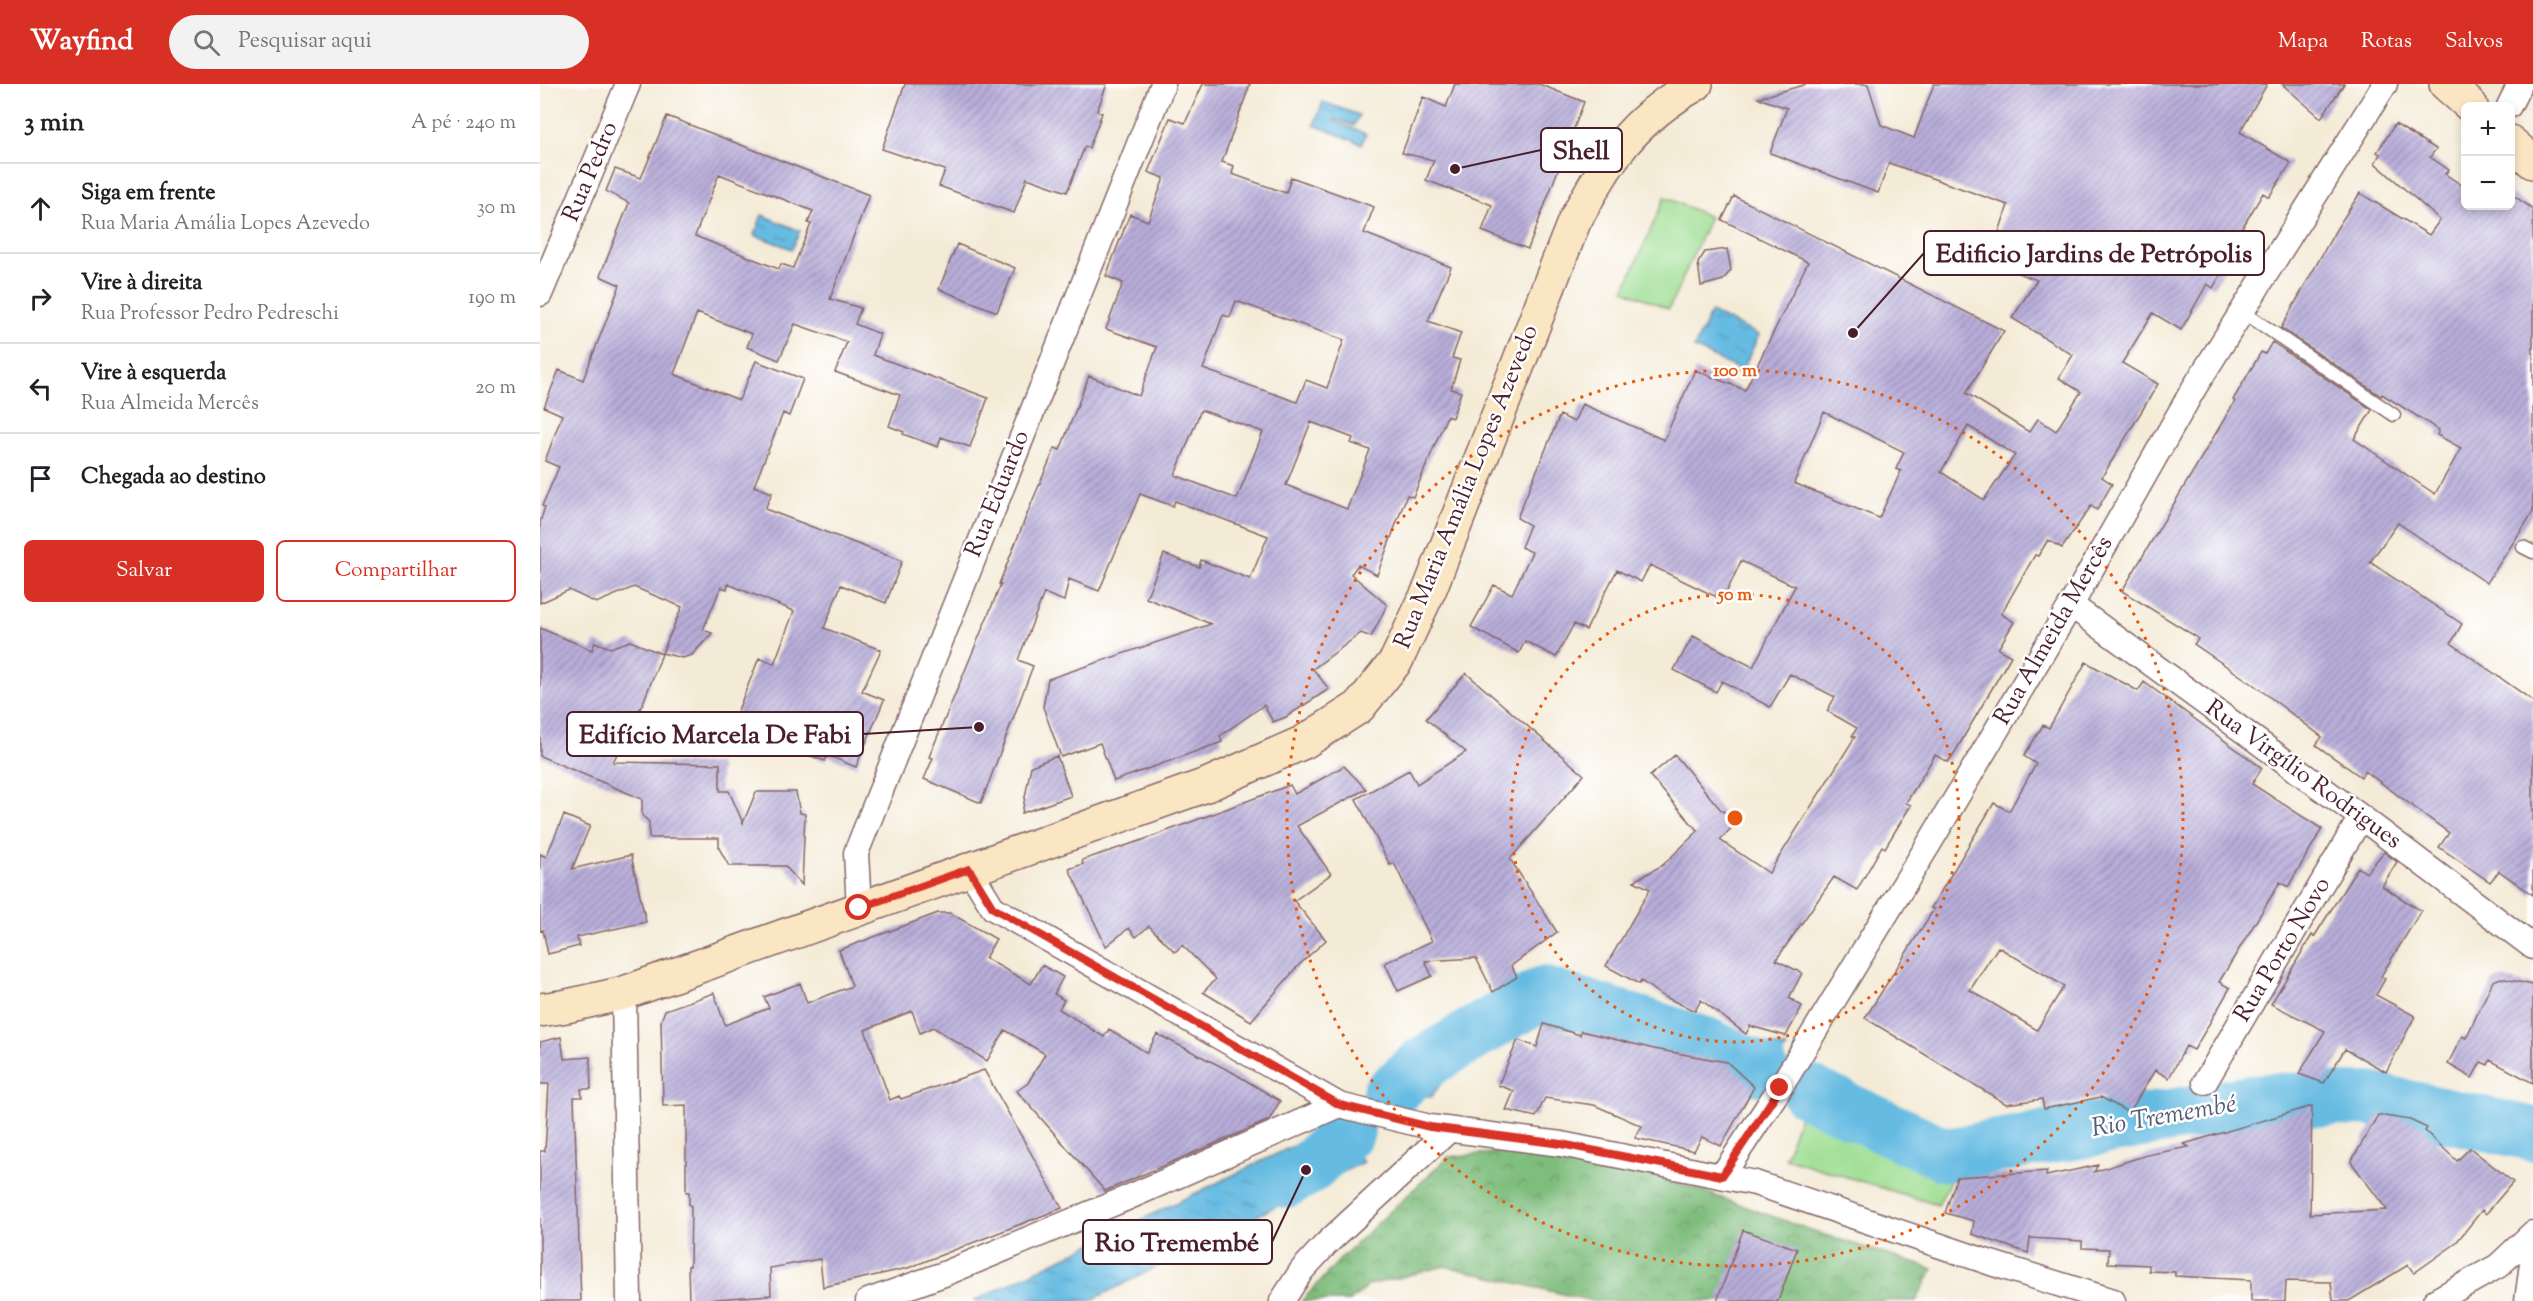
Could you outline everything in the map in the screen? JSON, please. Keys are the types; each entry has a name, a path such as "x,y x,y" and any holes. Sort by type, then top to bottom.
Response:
{"main road":[{"name":"Rua Maria Amália Lopes Azevedo","path":"540,1010 624,993 1209,784 1304,742 1359,707 1395,661 1431,586 1574,222 1614,153 1638,126 1668,100 1696,84"},
{"path":"2446,84 2466,102"},
{"path":"2515,146 2533,162"}],"street":[{"name":"Rua Pedro","path":"540,294 628,84"},
{"name":"Rua Eduardo","path":"859,908 856,853 1163,84"},
{"name":"Rua Almeida Mercês","path":"1722,1176 1780,1088 1930,842 2071,605 2194,388 2385,84"},
{"path":"2511,102 2520,84"},
{"name":"Rua Virgílio Rodrigues","path":"2071,605 2361,817 2533,947"},
{"name":"Rua Porto Novo","path":"2205,1082 2361,817"},
{"path":"969,869 993,908 1340,1105 1449,1130 1561,1144 1755,1183 1991,1263 2113,1301"},
{"path":"624,993 629,1301"},
{"path":"867,1301 944,1274 1127,1198 1340,1105"},
{"path":"1282,1301 1302,1270 1326,1244 1449,1130"},
{"path":"2435,1301 2498,1266 2533,1233"},
{"path":"2527,1301 2533,1256"}],"lane":[{"path":"2242,311 2394,415"}],"green space":[{"path":"1665,197 1710,217 1669,309 1624,290"},
{"path":"1803,1107 1958,1166 1938,1205 1785,1158"},
{"path":"1514,1151 1660,1176 1822,1234 1933,1269 1916,1301 1592,1301 1445,1266 1369,1285 1350,1301 1302,1301 1343,1256 1448,1157"}],"water":[{"path":"1323,102 1359,115 1354,126 1335,119 1334,121 1366,134 1362,144 1314,125"},
{"path":"762,215 800,231 792,249 754,235"},
{"path":"1711,312 1759,335 1742,371 1694,348"},
{"path":"1519,1001 1787,1048 1769,1069 1520,1019 1460,1059 1431,1097 1386,1090 1413,1063"},
{"path":"1336,1125 1363,1162 1090,1301 974,1301"}],"building":[{"path":"905,84 1107,84 1097,111 1102,113 1089,148 1085,146 1067,192 1027,178 1014,213 939,186 945,170 882,149"},
{"path":"1203,84 1250,84 1222,162 1234,166 1232,174 1286,193 1291,177 1374,207 1364,233 1451,267 1428,321 1461,333 1452,358 1460,360 1451,389 1461,392 1452,418 1447,416 1413,497 1407,495 1377,575 1358,565 1351,574 1387,605 1371,637 1361,633 1313,669 1329,689 1286,717 1273,722 1264,705 1220,736 1222,742 1114,781 1100,743 1061,757 1043,707 1048,679 1211,624 1146,598 1164,554 1199,567 1201,560 1250,579 1268,536 1175,501 1173,506 1140,494 1099,591 1069,579 1064,601 1044,593 1018,660 1033,666 981,803 924,779 933,758 929,757 1001,584 999,584 1034,497 1055,448 1060,450 1089,376 1139,396 1157,347 1106,329 1123,283 1106,276 1130,214 1148,221 1164,178 1148,172 1170,118 1185,123","holes":["1236,301 1344,340 1327,388 1306,380 1297,402 1203,369 1223,315 1230,317","1201,410 1263,432 1237,499 1175,475","1311,422 1353,438 1351,443 1370,450 1347,509 1286,485"]},
{"path":"1455,84 1539,84 1584,102 1528,249 1482,231 1492,205 1426,180 1434,160 1402,153 1423,97 1446,107"},
{"path":"1807,84 1868,84 1881,125 1914,138 1934,84 2267,84 2240,132 2291,163 2269,197 2263,193 2230,248 2235,251 2213,288 2207,284 2181,330 2153,313 2122,363 2158,384 2102,477 2112,484 2097,510 2091,506 2062,548 2048,540 2038,556 2035,555 2001,614 2014,622 1998,649 2011,656 1955,752 1948,762 1935,755 1906,803 1911,805 1885,848 1882,846 1857,890 1834,877 1776,960 1802,973 1789,998 1802,1006 1786,1036 1750,1026 1746,1034 1701,1000 1695,1011 1661,995 1641,981 1639,984 1606,966 1650,889 1634,881 1663,865 1698,831 1650,776 1675,755 1721,810 1738,821 1720,840 1769,873 1855,737 1852,736 1857,728 1827,711 1835,697 1790,674 1770,707 1722,681 1716,692 1674,670 1693,636 1753,667 1795,586 1741,561 1723,600 1650,565 1641,582 1617,570 1586,630 1574,624 1556,657 1525,641 1519,653 1471,627 1494,585 1512,594 1532,552 1521,547 1530,525 1517,518 1560,415 1574,422 1582,404 1664,440 1695,370 1745,390 1808,262 1722,220 1734,196 2004,331 1966,393 2029,432 2038,419 2056,431 2081,392 2059,378 2073,355 2012,318 2037,280 1989,262 2008,205 1889,163 1878,193 1770,153 1787,108 1758,98","holes":["1824,412 1904,452 1896,469 1901,471 1879,518 1794,483","1968,426 2015,455 1984,500 1941,472"]},
{"path":"2282,84 2344,84 2321,118"},
{"path":"667,116 869,195 830,299 861,308 855,324 880,334 873,355 988,398 970,447 941,437 938,447 903,434 904,432 889,426 900,395 835,372 847,342 795,324 779,360 747,347 752,334 697,313 674,374 739,400 756,361 803,379 789,416 783,413 754,486 772,493 765,509 902,561 886,603 841,585 824,628 881,650 862,691 884,700 856,767 827,755 825,761 776,743 780,732 736,715 759,658 774,664 794,611 728,584 727,589 721,587 703,630 712,633 692,655 682,658 662,653 682,607 634,587 596,603 569,590 540,603 540,522 545,507 542,506 559,467 545,461 562,415 544,407 559,370 583,380 620,285 600,276 629,203 606,191 615,169 641,178","holes":["719,174 813,211 808,223 811,224 793,268 781,264 779,269 695,236"]},
{"path":"2395,124 2436,149 2430,157 2449,170 2445,174 2461,185 2461,210 2515,210 2515,197 2533,209 2533,512 2487,583 2398,523 2370,562 2462,624 2451,643 2533,701 2533,895 2499,871 2490,882 2439,847 2449,833 2365,771 2361,777 2316,745 2322,737 2254,685 2194,644 2198,639 2195,636 2122,591 2235,401 2233,400 2261,352 2265,354 2272,342 2372,410 2354,439 2435,494 2461,448 2437,435 2439,430 2382,394 2381,396 2281,328 2337,228 2360,193 2429,235 2440,220 2375,163 2380,154 2377,152"},
{"path":"957,244 1015,268 997,312 939,289"},
{"path":"1727,249 1731,270 1723,280 1701,286 1698,263 1705,252"},
{"path":"540,628 592,650 595,642 610,648 630,641 662,654 643,703 613,762 720,764 720,791 729,791 743,823 756,792 796,792 800,813 805,814 802,885 785,866 729,866 719,848 719,838 649,838 649,822 642,815 642,799 540,756"},
{"path":"2086,662 2138,691 2144,682 2262,768 2252,784 2322,829 2288,887 2280,882 2219,982 2230,988 2194,1050 2186,1046 2169,1078 2155,1070 2129,1113 2101,1097 2044,1109 2042,1099 2006,1104 1865,1018 1934,909 1931,908 1994,803 2009,811 2036,764 2024,756 2043,725 2049,728","holes":["1998,947 2064,986 2037,1030 1970,990"]},
{"path":"1466,673 1584,775 1510,859 1557,932 1511,966 1517,977 1493,992 1476,958 1425,961 1432,976 1398,991 1385,963 1432,941 1394,863 1390,865 1356,799 1409,770 1417,784 1466,752 1426,719"},
{"path":"1057,756 1071,796 1022,813 1031,766"},
{"path":"1344,766 1366,789 1297,826 1331,874 1294,901 1326,940 1298,966 1251,1021 1203,992 1216,979 1182,945 1175,952 1149,926 1136,937 1129,928 1106,946 1069,869 1083,864 1082,860 1140,841 1290,785 1295,794"},
{"path":"564,815 590,826 572,869 631,855 646,922 577,937 579,946 548,954 543,930 540,931 540,854 546,857"},
{"path":"2384,852 2397,862 2382,886 2421,911 2381,976 2385,979 2376,995 2415,1016 2386,1072 2345,1049 2324,1083 2299,1074 2325,1031 2271,1004 2312,935 2314,937 2358,867 2366,873"},
{"path":"938,913 950,913 996,939 985,958 1031,984 1042,965 1063,977 1054,994 1064,1000 1059,1009 1104,1037 1109,1029 1147,1053 1157,1034 1232,1072 1280,1101 1269,1120 1105,1191 1017,1091 1028,1083 1045,1054 1005,1030 987,1061 933,1027 920,1033 912,1011 865,1030 890,1100 899,1096 901,1099 984,1070 1062,1208 908,1268 823,1287 820,1259 770,1268 771,1295 689,1301 691,1206 689,1205 689,1192 686,1192 686,1105 663,1106 661,1021 665,1010 714,993 725,1025 769,1008 764,997 800,983 807,1003 852,986 839,950"},
{"path":"2501,978 2533,985 2533,1083 2490,1060 2488,1065 2481,1062 2472,1078 2448,1064 2462,1036 2466,1038 2493,981"},
{"path":"1544,1024 1580,1035 1581,1031 1654,1049 1727,1062 1754,1087 1721,1146 1702,1137 1694,1151 1635,1138 1642,1126 1594,1105 1545,1098 1536,1117 1506,1110 1514,1091 1498,1085 1518,1040 1537,1047"},
{"path":"561,1037 564,1059 590,1057 591,1089 581,1089 582,1097 574,1097 581,1301 540,1301 540,1151 545,1151 549,1084 540,1084 540,1042"},
{"path":"2312,1106 2310,1214 2387,1210 2351,1162 2378,1115 2410,1120 2427,1128 2425,1131 2457,1161 2470,1148 2513,1182 2486,1214 2482,1210 2455,1244 2414,1273 2408,1265 2349,1301 2333,1301 2331,1282 2286,1281 2285,1301 2251,1301 2251,1280 2175,1276 2175,1272 2149,1271 2149,1265 2108,1263 2109,1249 2082,1248 2082,1241 2030,1238 2028,1253 1972,1234 1974,1221 1945,1213 1957,1177 2047,1171 2046,1176 2098,1165 2094,1172 2147,1155 2189,1147 2184,1144"},
{"path":"1743,1230 1797,1249 1778,1301 1717,1301"}],"waterway":[{"name":"Rio Tremembé","path":"1389,1094 1422,1064 1543,993 1706,1044 1762,1070"},
{"name":"Rio Tremembé","path":"1807,1091 1946,1155 2262,1100 2370,1099 2533,1134"},
{"name":"Rio Tremembé","path":"1285,1181 1306,1170 1348,1131"}],"place":[{"name":"Shell","path":"1455,169"},
{"name":"Edificio Jardins de Petrópolis","path":"1853,333"},
{"name":"Edifício Marcela De Fabi","path":"979,727"},
{"name":"Rio Tremembé","path":"1306,1170"}],"route":[{"path":"859,908 969,869 993,908 1340,1105 1408,1123 1561,1144 1722,1176 1780,1088"}]}
